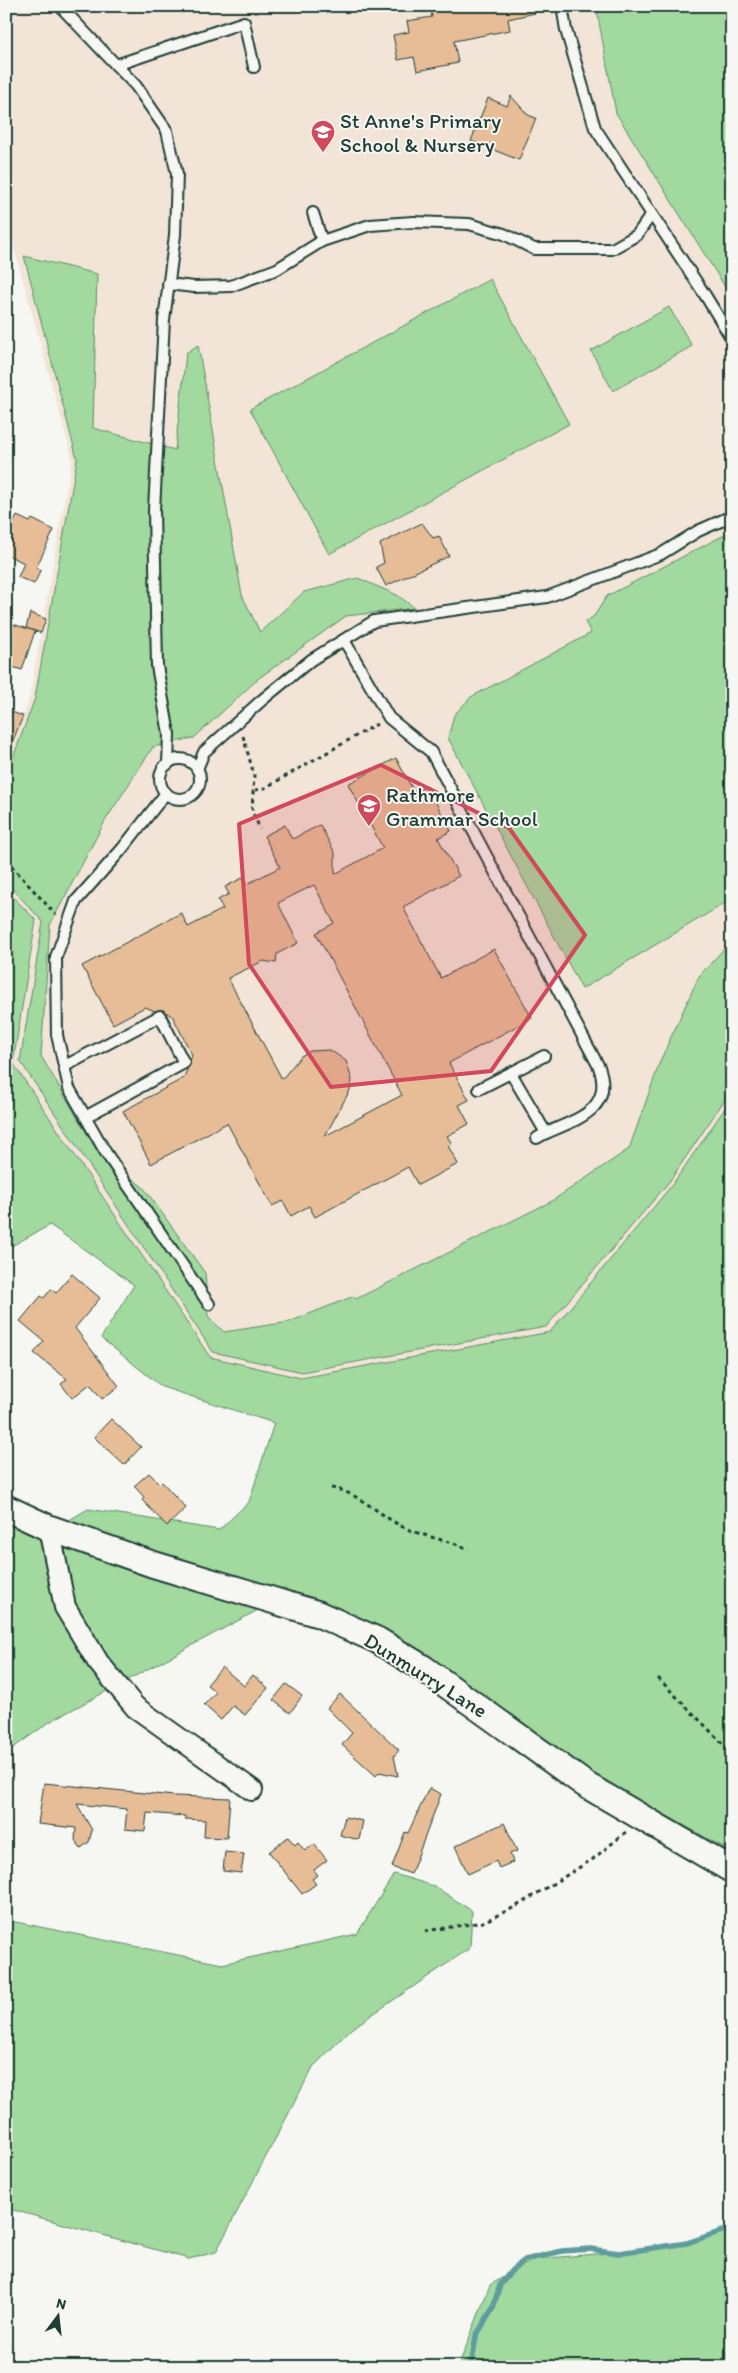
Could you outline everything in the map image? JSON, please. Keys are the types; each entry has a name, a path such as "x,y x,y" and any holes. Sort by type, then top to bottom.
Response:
{"street":[{"name":"Dunmurry Lane","path":"6,1508 49,1528 152,1564 318,1614 377,1640 423,1668 586,1785 644,1817 732,1870"},
{"path":"49,1528 65,1607 98,1662 135,1706 252,1790"}],"lane":[{"path":"60,6 136,86 167,131 177,174 175,235 164,320 154,510 157,666 169,734 168,764"},
{"path":"562,6 566,30 595,128 732,339"},
{"path":"116,65 244,22 254,67"},
{"path":"313,213 322,241"},
{"path":"168,284 194,287 231,286 276,270 322,241 370,225 413,222 469,224 504,234 534,249 612,249 637,235 651,215"},
{"path":"197,769 204,752 238,721 312,660 374,621 547,597 662,554 698,532 732,516"},
{"path":"344,640 389,718 431,752 604,1081 599,1102 586,1115 542,1136 511,1073"},
{"path":"180,759 187,760 197,769 200,781 199,788 190,797 177,799 166,793 160,781 164,768 168,764 180,759"},
{"path":"166,793 76,901 56,958 57,1035 69,1088 106,1153 210,1304"},
{"path":"65,1066 160,1016 184,1063 86,1116"},
{"path":"479,1089 544,1056"}],"path":[{"path":"255,790 263,789 389,718"},
{"path":"238,721 254,775 255,790 252,811 260,829"},
{"path":"6,860 67,926"},
{"path":"332,1488 342,1490 359,1499 403,1527 470,1549"},
{"path":"658,1678 732,1753"},
{"path":"425,1931 483,1922 515,1907 593,1859 644,1817"}],"highlighted area":[{"path":"381,765 509,828 585,935 491,1071 331,1087 249,964 239,824"}],"shaded area":[{"name":"Rathmore Grammar School","path":"6,6 596,6 616,113 732,298 732,1098 672,1185 550,1332 301,1378 210,1357 13,1063 36,920 6,890 6,763 29,700 72,458 6,219"}],"green space":[{"path":"596,6 732,6 732,298 616,113"},
{"path":"24,256 97,274 93,428 175,450 186,353 198,345 242,595 260,632 304,592 358,578 397,595 415,608 346,616 259,678 194,738 153,747 105,821 50,925 41,1056 96,1149 144,1188 205,1273 208,1316 224,1332 289,1322 354,1296 356,1299 552,1201 629,1149 661,1059 699,976 732,940 732,1089 669,1182 546,1327 302,1372 213,1352 20,1061 43,922 6,882 6,777 35,698 77,459"},
{"path":"490,279 569,424 329,554 250,409"},
{"path":"669,307 692,346 613,391 591,351"},
{"path":"732,531 732,899 582,989 448,738 454,715 471,697 591,633 585,622 594,616 607,596"},
{"path":"6,890 36,920 13,1063 210,1357 301,1378 550,1332 672,1185 732,1098 732,1852 587,1770 441,1674 367,1629 289,1591 258,1610 51,1721 6,1753 6,1517 47,1533 88,1509 219,1530 249,1502 274,1423 162,1387 101,1338 134,1285 50,1225 6,1249"},
{"path":"394,1874 434,1886 472,1911 470,1948 351,2029 313,2067 216,2252 189,2259 6,2208 6,1920 222,1964 357,1934"},
{"path":"732,2227 732,2367 458,2367 490,2285 534,2259 660,2249"}],"building":[{"path":"430,6 535,6 535,13 508,19 510,30 454,41 458,63 417,71 414,57 398,60 393,35 409,32 407,21 432,17"},
{"path":"511,96 528,115 536,118 519,160 471,141 488,98 507,106"},
{"path":"17,516 30,522 32,519 54,530 36,568 41,570 34,584 18,577 24,563 6,554 6,538"},
{"path":"422,523 433,538 439,536 449,556 386,586 376,567 384,563 380,544"},
{"path":"30,613 46,619 41,633 26,628"},
{"path":"6,622 35,631 22,670 6,665"},
{"path":"6,710 23,716 7,755 6,755"},
{"path":"396,758 414,792 427,786 451,831 438,838 459,876 403,907 441,978 494,949 532,1018 449,1063 469,1100 459,1105 469,1124 447,1136 452,1144 448,1146 458,1164 418,1185 408,1167 315,1217 309,1206 291,1216 283,1201 272,1206 227,1123 151,1164 123,1111 184,1078 192,1055 173,1017 163,1010 155,1011 145,1007 113,1024 82,966 181,913 188,927 223,909 218,900 229,894 225,887 244,877 247,884 280,867 264,836 285,825 292,839 320,825 335,853 335,874 383,848 348,784","holes":["314,885 334,923 316,933 402,1095 325,1136 350,1090 352,1080 346,1061 330,1050 310,1051 301,1056 282,1079 228,978 263,961 276,963 277,954 298,943 278,903"]},
{"path":"72,1274 100,1298 75,1328 119,1386 102,1399 90,1384 72,1398 61,1384 67,1379 34,1353 44,1341 20,1321 41,1296 44,1298 51,1289 56,1293"},
{"path":"111,1419 141,1447 124,1465 94,1437"},
{"path":"149,1473 160,1484 162,1482 186,1508 167,1526 142,1500 144,1497 134,1486"},
{"path":"222,1667 244,1686 253,1675 268,1688 245,1715 233,1706 221,1720 204,1705 216,1692 207,1685"},
{"path":"286,1684 302,1696 290,1713 273,1700"},
{"path":"340,1694 399,1750 394,1756 398,1776 379,1772 376,1776 342,1745 352,1733 327,1708"},
{"path":"44,1783 174,1796 230,1798 227,1838 204,1837 205,1820 185,1819 185,1816 147,1813 145,1831 125,1829 127,1809 77,1804 92,1830 89,1842 81,1848 75,1840 76,1828 38,1824"},
{"path":"429,1788 441,1794 411,1874 392,1867 405,1832 408,1833"},
{"path":"345,1817 363,1821 359,1840 340,1835"},
{"path":"504,1823 517,1851 510,1854 513,1862 499,1868 496,1861 468,1874 455,1846"},
{"path":"288,1837 295,1845 298,1842 305,1851 314,1844 327,1860 314,1870 318,1875 312,1879 316,1884 302,1894 269,1852"},
{"path":"225,1852 244,1854 241,1873 223,1871"}],"waterway":[{"path":"471,2367 476,2336 493,2308 500,2285 512,2270 525,2260 562,2251 590,2249 619,2253 687,2243 722,2231"}],"place":[{"name":"St Anne's Primary School & Nursery","path":"323,153"},
{"name":"Rathmore Grammar School","path":"369,827"}]}
